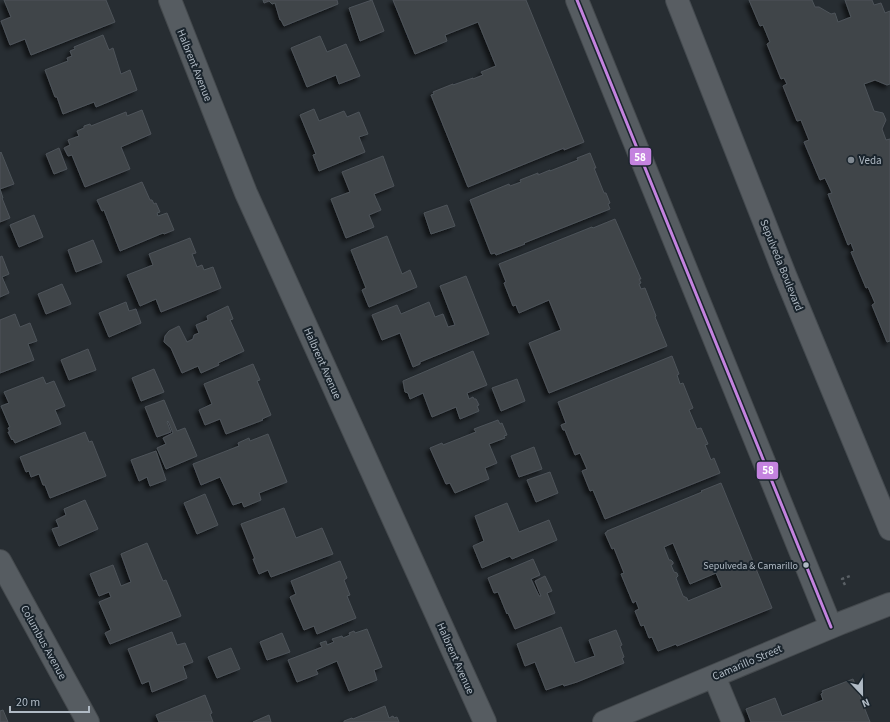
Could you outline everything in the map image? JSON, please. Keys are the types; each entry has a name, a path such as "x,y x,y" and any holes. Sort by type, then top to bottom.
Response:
{"main road":[{"name":"Sepulveda Boulevard","path":"677,0 785,275 890,529"}],"street":[{"name":"Halbrent Avenue","path":"170,0 246,193 485,722"},
{"path":"577,0 831,627"},
{"name":"Columbus Avenue","path":"0,561 88,722"},
{"name":"Camarillo Street","path":"604,722 831,627 890,604"},
{"path":"714,676 733,722"}],"path":[{"path":"845,585 842,579 850,576"}],"building":[{"path":"4,0 106,0 115,22 31,55 25,39 10,45 1,21 11,17"},
{"path":"263,0 337,0 338,4 284,26 280,20 275,3 272,4 269,1 264,3"},
{"path":"372,0 384,31 360,41 349,8"},
{"path":"393,0 526,0 584,142 564,150 564,148 468,187 431,95 434,94 433,92 453,84 483,75 481,72 496,66 478,22 445,35 447,41 415,54"},
{"name":"Veda","path":"749,0 812,0 815,7 819,7 831,14 835,13 838,22 851,17 845,0 872,0 874,5 881,3 885,13 890,11 890,84 887,85 875,80 864,84 874,111 883,113 886,120 882,129 886,140 890,139 890,341 887,342 872,305 875,303 868,287 866,288 851,252 854,251 851,243 848,245 828,194 832,193 825,178 820,180 804,142 809,140 801,120 797,121 783,86 787,84 784,78 781,79 767,44 770,42 763,25 760,26"},
{"path":"103,35 109,50 113,48 121,74 130,70 137,90 96,107 94,102 63,114 45,70 68,61 67,58 72,56 70,51 75,49 74,47"},
{"path":"320,36 327,52 346,44 360,76 339,84 336,75 307,87 291,48"},
{"path":"314,109 319,121 344,111 347,117 359,112 368,134 359,137 365,152 319,171 313,155 316,154 300,115"},
{"path":"142,110 151,134 121,147 130,169 85,187 72,155 68,156 64,148 70,145 68,140 79,136 77,131 84,128 84,126 90,124 91,126 126,112 127,116"},
{"path":"59,148 67,169 54,174 46,154"},
{"path":"1,152 14,184 0,189 0,153"},
{"path":"590,153 604,193 606,193 610,203 608,204 610,209 496,255 495,253 491,254 470,200 509,184 510,186 521,182 520,180 538,173 538,175 550,171 578,160 577,158"},
{"path":"383,156 394,186 374,194 381,210 369,215 374,227 346,238 331,199 350,192 342,172"},
{"path":"142,182 150,200 152,200 154,204 156,203 160,212 157,213 158,216 167,213 174,230 120,251 104,210 102,211 97,200"},
{"path":"0,189 10,218 0,222"},
{"path":"447,205 455,226 431,234 424,213"},
{"path":"34,215 43,237 19,247 10,225"},
{"path":"615,219 641,279 639,279 641,283 639,284 641,289 645,288 667,346 549,393 529,343 561,330 549,300 519,313 516,305 513,306 504,283 506,282 499,264"},
{"path":"387,236 402,274 410,270 417,287 369,307 362,290 366,288 351,250"},
{"path":"190,238 196,253 192,254 197,267 202,265 204,270 213,267 221,288 161,312 156,299 140,306 127,275 153,265 149,254"},
{"path":"93,240 102,262 76,272 68,250"},
{"path":"2,256 9,274 2,277 9,293 0,297 0,257"},
{"path":"466,276 489,334 420,362 420,364 413,367 400,333 382,340 372,315 397,305 401,314 429,302 435,317 443,314 448,327 455,325 440,286"},
{"path":"62,284 71,304 46,314 38,294"},
{"path":"126,302 129,311 136,309 141,323 109,337 99,313"},
{"path":"228,306 233,319 230,320 244,351 201,373 198,366 182,373 171,348 164,342 165,336 169,331 179,326 187,342 193,339 194,335 199,333 196,325 208,320 207,316"},
{"path":"15,314 20,327 30,323 37,341 28,344 34,360 0,373 0,320"},
{"path":"88,349 96,370 69,380 61,360"},
{"path":"473,351 487,385 467,393 469,399 473,397 476,399 479,405 477,406 479,411 460,419 456,407 432,417 423,393 410,399 408,393 405,392 403,381"},
{"path":"672,356 679,374 677,375 680,384 683,383 693,408 689,410 697,429 701,428 708,444 705,445 711,460 714,458 720,473 605,519 593,490 590,491 582,471 587,469 580,453 575,455 565,430 563,430 561,425 566,423 558,402"},
{"path":"253,364 260,380 257,381 271,415 262,419 263,420 226,434 220,419 205,425 199,410 212,404 204,384"},
{"path":"154,369 164,392 141,401 132,378"},
{"path":"43,377 46,384 54,381 65,406 55,410 61,424 15,443 8,432 10,432 8,428 10,427 1,406 9,403 4,392"},
{"path":"517,379 525,401 501,411 492,388"},
{"path":"164,400 177,431 185,428 197,456 166,469 157,448 166,444 163,438 173,433 168,421 167,422 171,432 157,437 145,407"},
{"path":"498,420 500,424 502,423 507,435 504,436 505,438 489,444 497,463 485,468 489,479 455,493 450,483 446,484 430,448 442,443 443,445 476,432 474,429"},
{"path":"85,432 89,442 92,441 106,476 50,498 39,474 31,477 29,471 26,472 20,457"},
{"path":"268,434 287,482 259,493 261,500 244,507 242,502 233,505 220,477 201,485 193,464 239,446 238,443 249,438 250,441"},
{"path":"534,447 542,469 519,477 511,456"},
{"path":"156,451 166,480 150,486 147,477 139,481 131,460"},
{"path":"550,472 558,493 536,502 527,480"},
{"path":"721,483 772,608 677,646 676,644 658,651 652,637 649,638 644,625 641,626 635,611 639,609 636,601 633,603 621,574 624,573 614,548 612,549 605,533 702,492 701,491","holes":["673,543 690,584 716,573 722,587 688,601 687,598 683,596 676,578 678,576 677,573 674,572 671,565 673,562 669,560 664,547"]},
{"path":"205,494 218,525 197,534 184,503"},
{"path":"85,500 98,529 59,546 52,529 59,527 56,520 66,515 64,509"},
{"path":"507,503 519,532 549,520 557,540 512,559 510,556 482,568 473,546 484,541 475,516"},
{"path":"284,508 296,538 322,528 333,554 271,577 268,570 259,574 253,559 255,559 241,524"},
{"path":"147,543 163,581 166,580 181,616 110,644 105,633 111,630 99,602 111,597 109,592 99,596 90,574 113,565 121,586 131,582 121,554"},
{"path":"533,559 540,575 531,579 539,596 541,596 535,581 545,576 552,591 547,593 555,613 515,629 498,592 494,593 488,578"},
{"path":"340,561 347,578 344,580 350,595 347,596 356,618 317,634 314,626 304,630 290,597 296,594 291,581"},
{"path":"561,627 575,663 595,656 589,640 616,630 622,645 620,646 624,657 622,658 624,663 577,682 564,686 563,684 546,690 535,662 525,666 517,644"},
{"path":"367,629 382,667 374,670 377,680 349,691 337,661 316,670 318,674 297,682 288,660 322,647 320,643 326,641 327,645 334,642 332,639 342,636 343,638 350,635 349,633 354,631 355,633"},
{"path":"172,632 177,645 185,643 193,662 183,666 187,678 152,692 149,681 142,684 128,649"},
{"path":"282,633 290,652 267,660 260,642"},
{"path":"231,648 240,669 217,678 208,657"},
{"path":"853,679 870,722 751,722 746,709 775,698 782,716 823,700 821,694 823,693 822,691"},
{"path":"205,695 212,713 210,714 213,722 159,722 156,715"},
{"path":"385,706 389,718 393,716 394,718 397,717 399,722 344,722 344,721 353,719"},
{"path":"3,710 8,722 0,722 0,711"},
{"path":"269,715 271,722 253,722"}],"transit line":[{"name":"58","path":"577,0 831,627"}],"place":[{"name":"Veda","path":"851,160"},
{"name":"Sepulveda & Camarillo","path":"806,565"}]}
